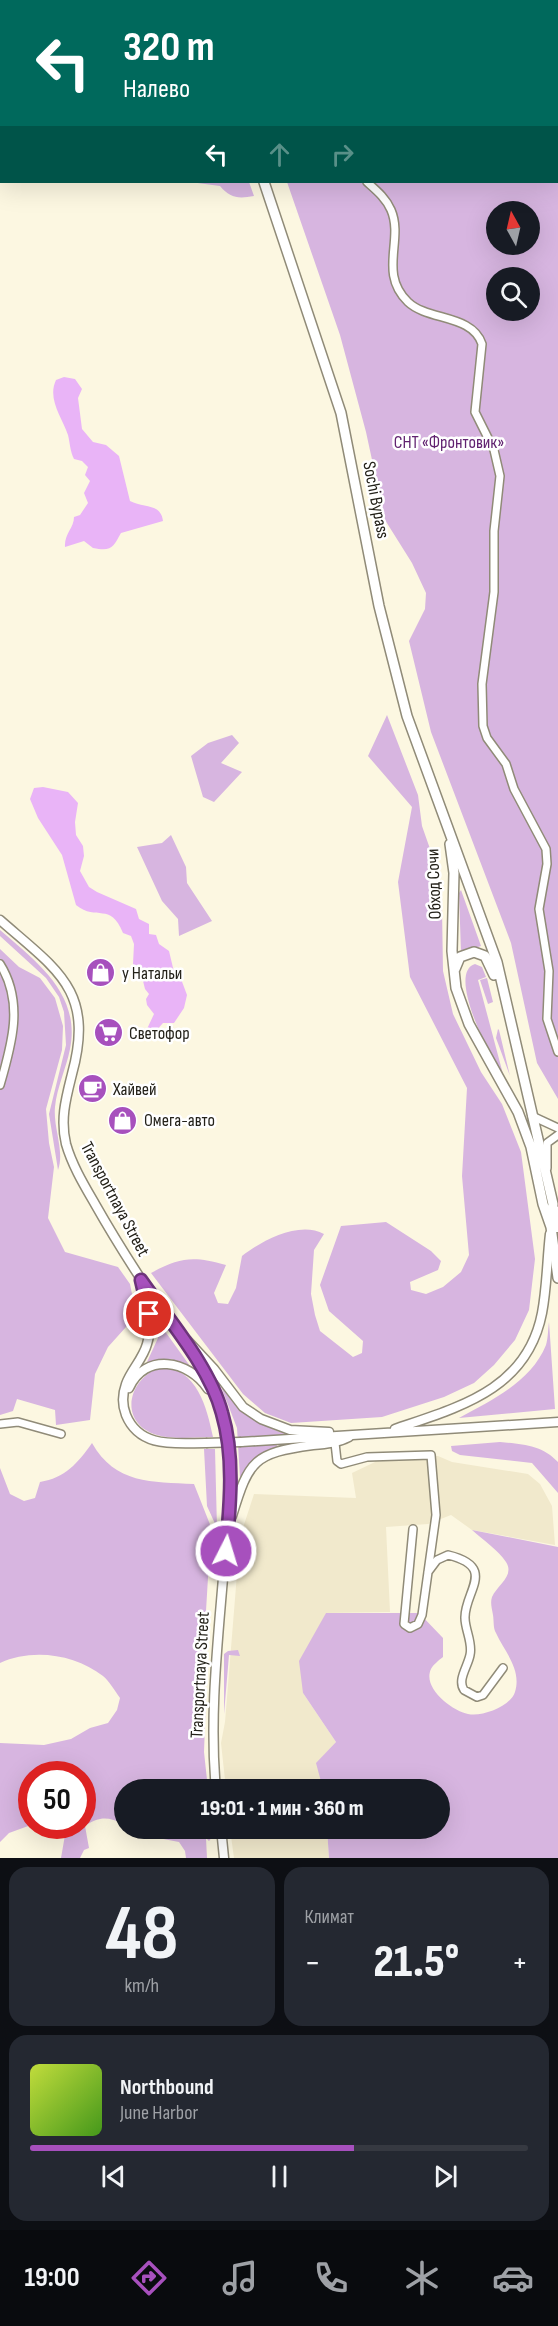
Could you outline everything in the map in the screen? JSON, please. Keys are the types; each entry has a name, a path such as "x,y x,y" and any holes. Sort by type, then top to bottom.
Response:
{"highway":[{"name":"Sochi Bypass","path":"264,183 332,382 347,440 391,659 407,716 447,827"},
{"name":"Обход Сочи","path":"447,827 454,873 454,976 459,1000 469,1024 518,1112 531,1147 543,1204 555,1228"},
{"name":"Обход Сочи","path":"447,827 494,952 553,1204 558,1278"},
{"path":"454,976 460,957 474,952 485,956 490,964 508,1017"}],"main road":[{"name":"Transportnaya Street","path":"0,920 62,977 74,999 78,1014 80,1042 64,1107 66,1143 88,1191 141,1280 205,1375 222,1412 229,1460 228,1528 212,1718 215,1779"},
{"path":"383,1433 447,1413 471,1402 513,1370 538,1329 555,1228"},
{"path":"141,1280 150,1329 147,1344 124,1390 123,1406 130,1424 141,1436 157,1442 241,1442 558,1422"},
{"path":"170,1322 214,1369 243,1407 261,1419 290,1430 357,1434"},
{"path":"130,1424 127,1404 130,1386 144,1371 162,1365 179,1365 193,1371 222,1412"},
{"path":"228,1528 242,1484 258,1460 280,1450 335,1443 357,1434"},
{"path":"221,1839 224,1858"}],"street":[{"path":"368,183 382,195 391,209 394,219 392,270 406,301 425,312 453,320 478,335 482,344 475,412 494,450 500,476 494,531 494,592 482,684 483,726 487,738 506,764 514,789 543,842 548,856 539,909 549,971 548,1019 558,1052"},
{"path":"0,964 14,998 16,1013 0,1085"},
{"path":"532,1116 558,1128"},
{"path":"546,1174 547,1143 558,1135"},
{"path":"0,1424 18,1422 61,1434"},
{"path":"335,1443 337,1461 341,1464 367,1457 430,1455 436,1515 420,1620 415,1627 406,1627 403,1606 412,1529"},
{"path":"428,1572 437,1560 448,1555 471,1567 475,1573 475,1587 464,1616 471,1652 462,1687 468,1694 481,1696 488,1691 503,1668"}],"shaded area":[{"path":"64,377 75,379 82,389 78,398 82,429 93,442 106,445 119,456 130,501 151,507 162,515 163,521 121,533 114,545 108,549 93,548 84,541 65,547 74,517 80,515 88,503 84,493 90,481 85,475 88,467 82,461 74,459 68,435 54,401 56,380"},
{"path":"43,787 68,792 78,803 75,822 76,835 83,846 84,856 80,871 89,887 136,909 139,919 149,924 149,934 156,935 159,944 169,951 174,972 181,979 187,995 184,1008 174,1023 163,1023 155,1032 147,1029 154,1014 147,1005 146,999 149,994 145,989 141,973 133,964 134,944 131,936 123,933 118,923 108,915 90,912 76,905 62,855 38,818 30,799 34,788"},
{"path":"438,1456 452,1462 528,1474 540,1484 552,1506 555,1545 472,1530 451,1515 428,1524 386,1527 390,1612 326,1613 303,1693 336,1742 317,1763 321,1779 225,1779 221,1743 225,1722 240,1537 254,1494 356,1498 352,1473 375,1462 375,1457"},
{"path":"231,1839 328,1839 329,1858 234,1858"}],"green space":[{"path":"198,183 249,183 254,196 235,197 220,186"},
{"name":"СНТ «Фронтовик»","path":"287,183 558,183 558,1099 537,1063 511,943 431,732 409,641 425,609 426,593 412,563 385,520 366,432 340,335"},
{"path":"387,715 418,795 422,826 435,863 442,908 443,971 453,1014 481,1072 502,1104 521,1152 535,1259 529,1310 515,1340 494,1365 474,1383 444,1397 382,1417 291,1423 265,1413 243,1394 151,1273 179,1261 196,1259 226,1265 214,1293 218,1303 228,1304 236,1288 242,1256 250,1250 281,1234 292,1231 314,1230 324,1234 314,1250 311,1294 315,1315 320,1331 353,1357 362,1353 363,1341 329,1311 320,1285 341,1226 386,1222 431,1251 441,1261 438,1270 410,1282 411,1290 426,1294 443,1287 461,1272 469,1255 462,1176 467,1088 410,977 398,882 412,807 368,756"},
{"path":"232,735 239,743 221,763 242,772 214,802 203,797 191,756 208,743"},
{"path":"171,835 186,867 187,883 212,921 179,936 178,919 162,901 137,847 162,843"},
{"path":"461,890 481,946 461,953 459,893"},
{"path":"0,930 28,954 53,981 69,1012 72,1029 70,1049 55,1107 60,1147 58,1170 49,1114 66,1045 64,1012 59,997 46,978 0,936"},
{"path":"0,949 19,967 40,978 55,998 63,1026 62,1050 46,1109 54,1167 48,1218 65,1252 118,1267 130,1284 134,1304 126,1327 108,1347 95,1374 90,1420 56,1425 55,1410 17,1399 13,1411 0,1415"},
{"path":"475,964 482,967 486,977 478,980 503,1074 481,1035 468,999 465,983 467,971"},
{"path":"487,978 493,1002 488,1004 480,980"},
{"path":"499,1030 510,1076 496,1038"},
{"path":"549,1322 555,1409 459,1418 521,1380 539,1358 546,1345"},
{"path":"159,1323 190,1367 171,1359 147,1362 158,1338 157,1325"},
{"path":"161,1367 173,1369 192,1382 203,1402 213,1437 164,1437 145,1429 136,1421 132,1411 135,1391 149,1373"},
{"path":"220,1384 250,1416 278,1432 290,1435 276,1435 277,1447 332,1442 268,1454 247,1468 240,1478 237,1428"},
{"path":"500,1442 532,1446 552,1456 558,1462 558,1493 532,1463 460,1455 452,1451 451,1446"},
{"path":"92,1443 101,1456 123,1473 149,1481 194,1484 211,1527 201,1695 206,1697 204,1752 207,1779 114,1779 114,1820 96,1820 96,1761 18,1761 18,1830 9,1833 0,1842 0,1743 44,1745 71,1739 90,1728 108,1723 117,1710 120,1698 103,1676 67,1658 39,1655 12,1658 0,1663 0,1468 10,1494 24,1501 35,1498 40,1482 64,1473"},
{"path":"204,1449 215,1449 217,1528 207,1506"},
{"path":"472,1530 558,1547 558,1858 329,1858 328,1839 450,1839 450,1779 320,1779 316,1763 336,1742 303,1693 299,1661 326,1613 419,1613 443,1638 443,1657 432,1667 429,1676 440,1698 468,1714 481,1714 495,1710 508,1702 517,1684 514,1668 494,1627 492,1597 508,1572 506,1562"},
{"path":"238,1650 240,1656 229,1655 224,1714 224,1654"},
{"path":"64,1839 87,1839 89,1848 84,1850 80,1858 61,1858"},
{"path":"163,1839 206,1839 207,1858 186,1858 185,1851 179,1842"}],"place":[{"name":"у Натальи","path":"101,973"},
{"name":"Светофор","path":"108,1033"},
{"name":"Хайвей","path":"92,1089"},
{"name":"Омега-авто","path":"123,1120"}],"route":[{"path":"149,1314 141,1280 205,1375 222,1412 229,1460 230,1494 226,1551"}]}
